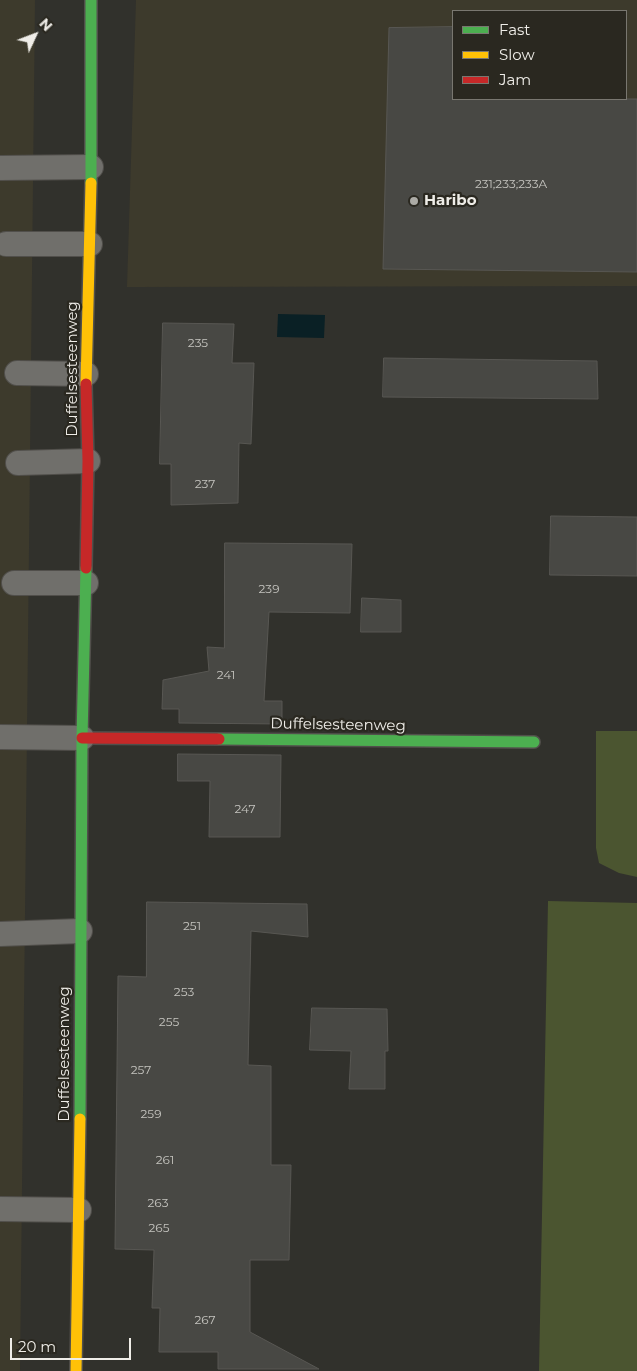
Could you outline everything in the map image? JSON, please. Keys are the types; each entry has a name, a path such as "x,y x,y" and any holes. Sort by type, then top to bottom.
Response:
{"street":[{"name":"Duffelsesteenweg","path":"76,1371 82,738 88,461 86,374 90,244 91,0"},
{"name":"Duffelsesteenweg","path":"82,738 534,742"}],"lane":[{"path":"0,168 91,167"},
{"path":"6,244 90,244"},
{"path":"17,373 86,374"},
{"path":"18,463 88,461"},
{"path":"14,582 86,584"},
{"path":"0,738 82,738"},
{"path":"0,934 80,931"},
{"path":"0,1209 79,1210"}],"shaded area":[{"path":"0,0 35,0 20,1371 0,1371"},
{"path":"136,0 637,0 637,286 127,287"}],"green space":[{"path":"596,731 637,731 637,877 619,873 599,863 596,848"},
{"path":"548,901 637,903 637,1371 539,1371"}],"water":[{"path":"278,314 325,315 324,338 277,337"}],"building":[{"path":"452,27 452,100 637,99 637,272 383,269 389,28"},
{"path":"163,323 234,324 232,363 254,363 251,444 239,443 238,503 171,505 171,464 160,464"},
{"path":"384,358 597,361 598,399 383,397"},
{"path":"551,516 637,517 637,576 550,575"},
{"path":"225,543 352,544 350,613 269,612 264,701 282,701 282,724 179,723 179,709 162,709 163,680 209,671 207,647 224,648"},
{"path":"362,598 401,600 401,632 361,632"},
{"path":"178,754 281,755 280,837 209,837 210,781 178,781"},
{"path":"147,902 307,904 308,937 251,931 248,1065 271,1066 271,1165 291,1165 289,1260 250,1260 250,1332 319,1369 218,1369 218,1352 159,1352 160,1308 152,1308 154,1250 115,1249 118,976 146,977"},
{"path":"312,1008 387,1009 388,1051 385,1051 385,1089 349,1089 351,1051 310,1050"}],"traffic: fast":[{"path":"91,0 91,183"},
{"path":"80,1119 82,738 86,568"},
{"path":"219,739 534,742"}],"traffic: slow":[{"path":"86,384 91,183"},
{"path":"76,1371 80,1119"}],"traffic: jam":[{"path":"86,384 88,461 86,568"},
{"path":"82,738 219,739"}],"place":[{"name":"Haribo","path":"414,201"}]}
